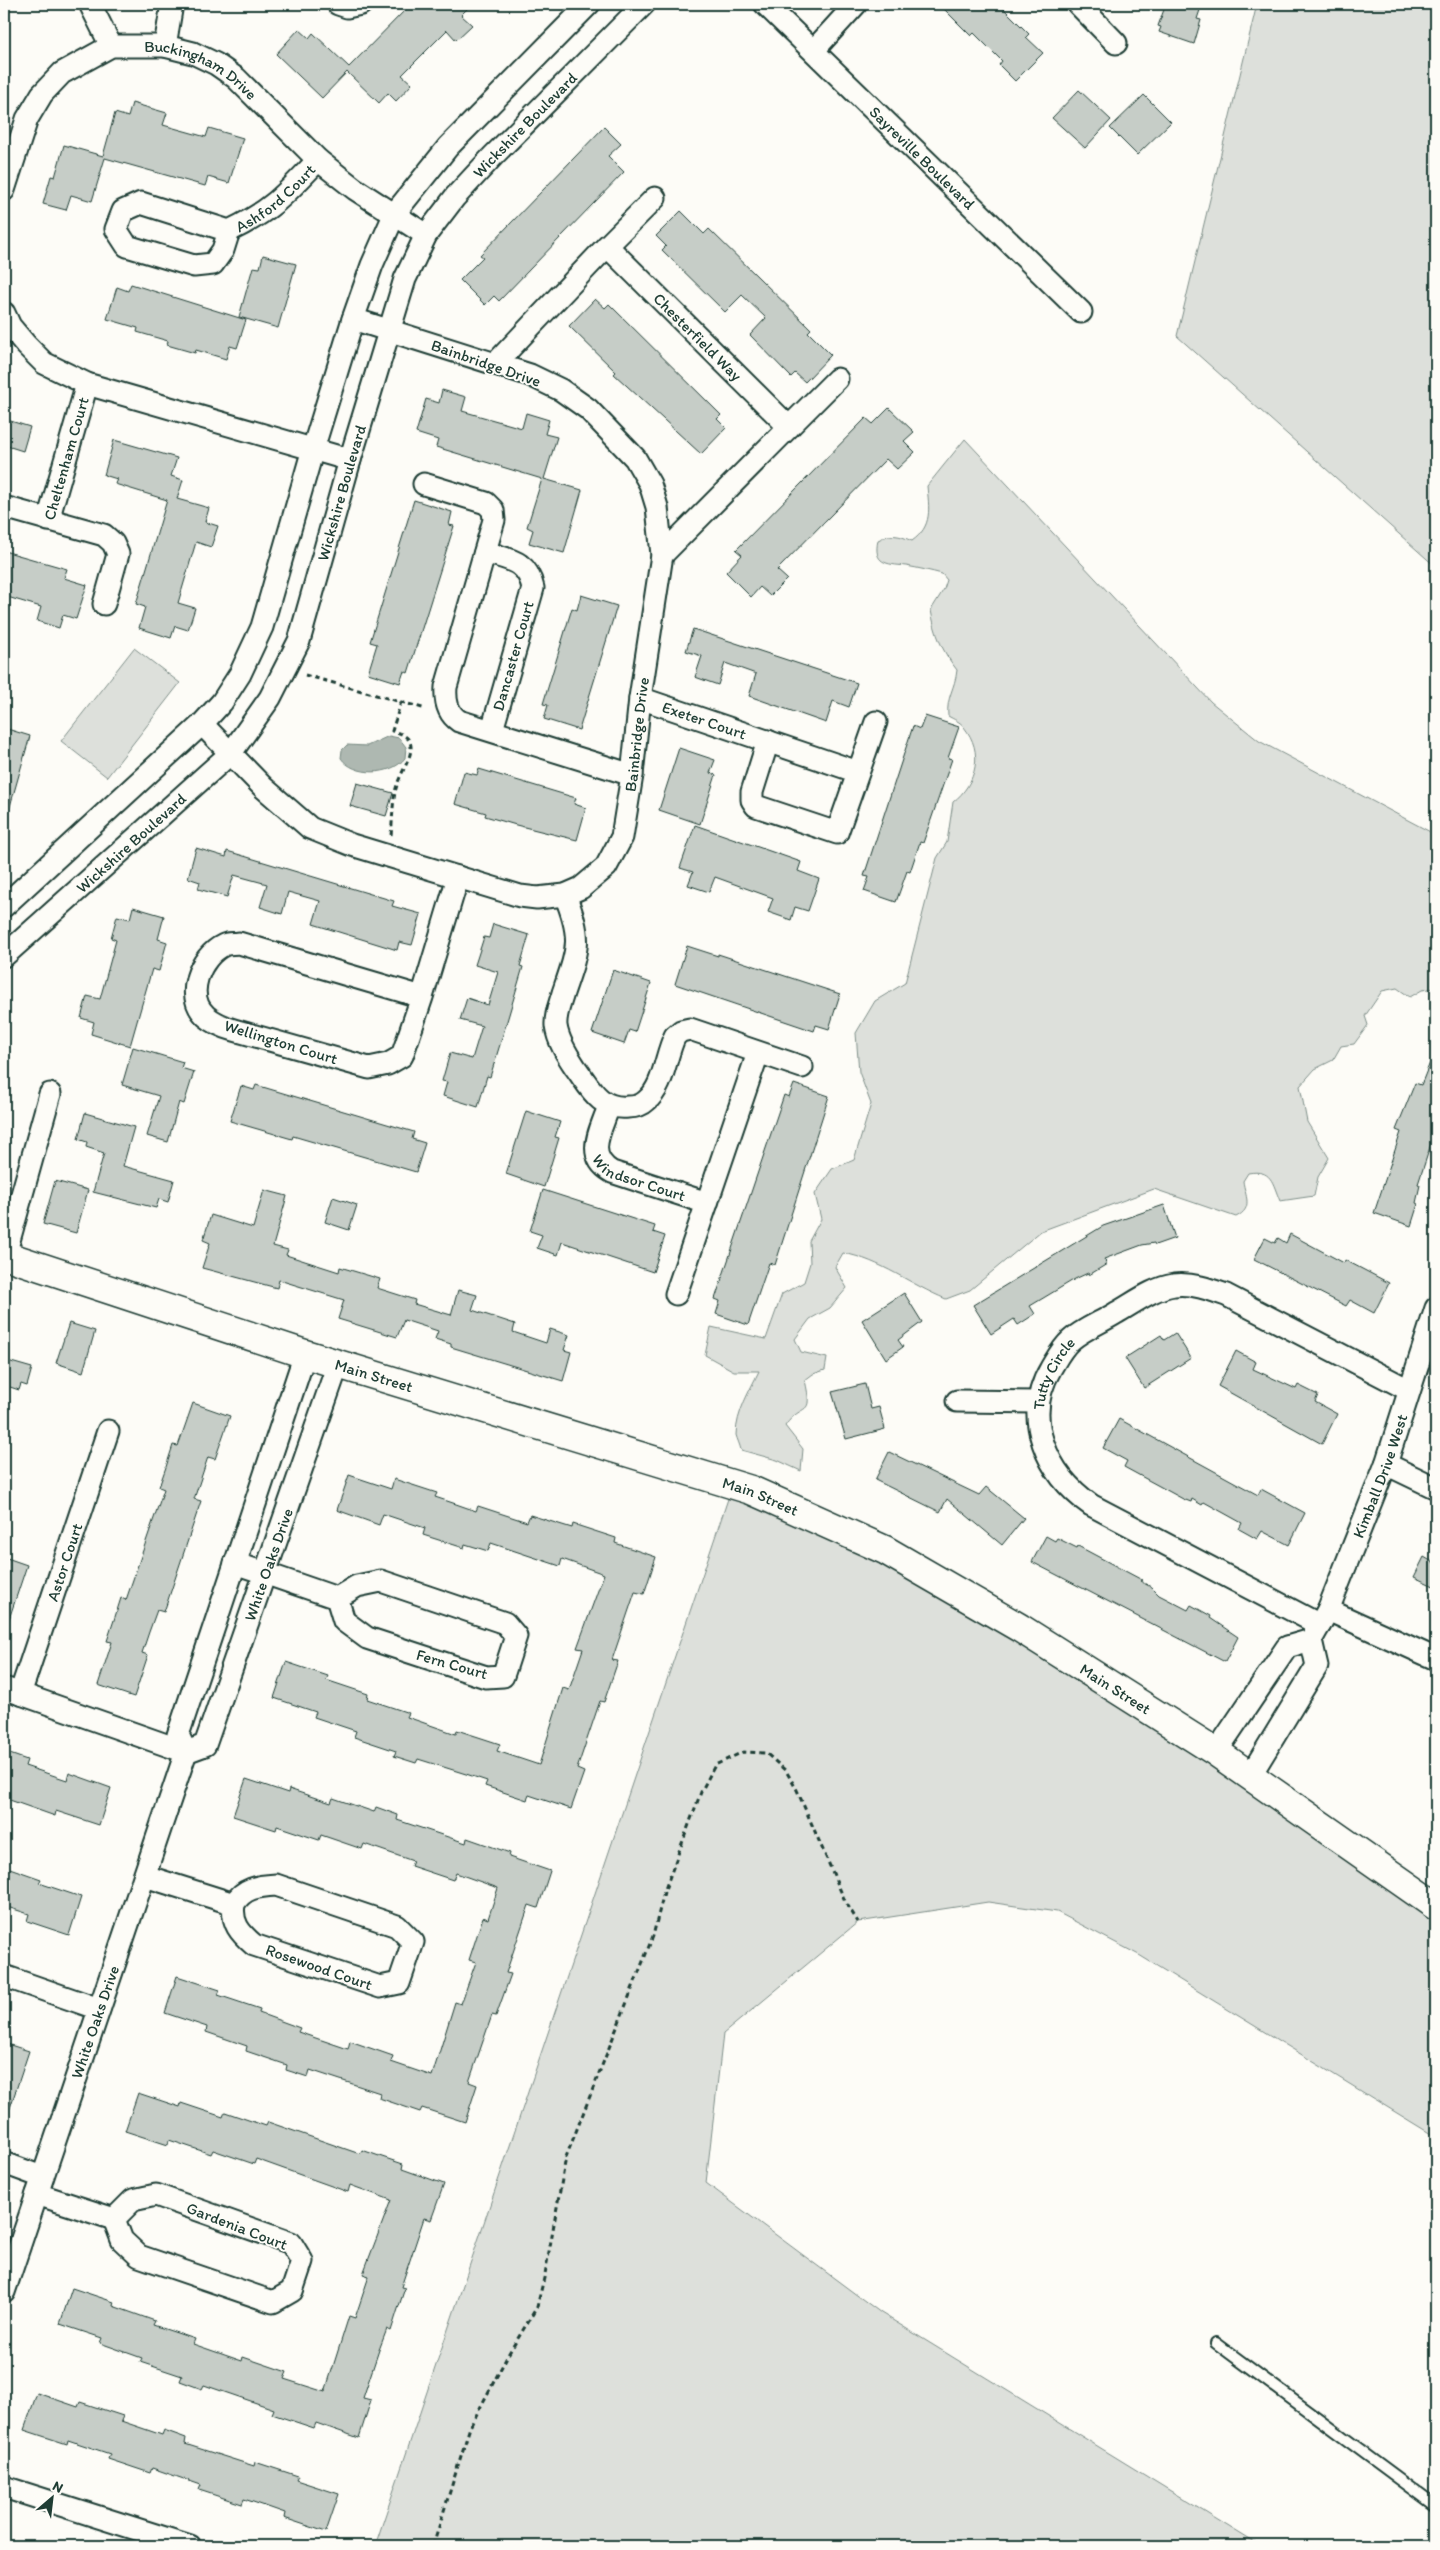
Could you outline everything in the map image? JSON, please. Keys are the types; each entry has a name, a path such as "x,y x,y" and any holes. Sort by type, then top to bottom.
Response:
{"main road":[{"name":"Main Street","path":"5,1255 305,1354 764,1496 885,1550 1020,1628 1216,1752 1436,1906"}],"street":[{"path":"90,4 110,46"},
{"path":"165,46 172,4"},
{"path":"338,4 347,7 361,4"},
{"path":"4,906 202,724 222,702 240,674 262,627 313,449 353,319 372,265 395,213 448,147 589,4"},
{"name":"Wickshire Boulevard","path":"7,945 231,753 270,698 299,641 350,460 405,279 426,235 455,197 493,156 644,4"},
{"name":"Sayreville Boulevard","path":"765,4 1081,312"},
{"path":"814,50 856,4"},
{"path":"1078,4 1116,43"},
{"name":"Buckingham Drive","path":"4,190 27,119 42,94 62,73 110,46 165,46 193,53 216,64 236,78 318,160 355,189 395,213 426,235"},
{"name":"Ashford Court","path":"229,231 223,250 214,264 194,266 128,246 116,229 123,211 141,203 229,231 254,219 278,202 318,160"},
{"path":"495,364 606,246 655,198"},
{"name":"Chesterfield Way","path":"606,246 789,427"},
{"path":"4,313 21,339 44,363 87,384 350,460"},
{"name":"Bainbridge Drive","path":"202,724 264,788 310,828 323,836 520,896 537,898 565,895 596,877 614,855 622,837 632,775 640,698 662,555 657,507 650,484 635,458 588,409 561,390 530,375 353,319"},
{"path":"662,555 838,379"},
{"name":"Cheltenham Court","path":"4,506 48,520 87,384"},
{"path":"424,484 486,503 493,510 494,520 446,687 445,697 451,716"},
{"path":"48,520 104,536 113,543 118,554 104,604"},
{"name":"Dancaster Court","path":"485,552 520,563 530,573 533,588 492,730"},
{"name":"Exeter Court","path":"640,698 858,772"},
{"name":"Dancaster Court","path":"451,716 459,721 632,775"},
{"name":"Exeter Court","path":"768,741 752,792 752,800 756,806 837,833 876,722"},
{"name":"Wellington Court","path":"422,997 239,943 225,944 213,952 200,970 195,993 198,1004 205,1016 216,1023 234,1030 369,1068 388,1064 402,1056 422,997 458,877"},
{"path":"565,895 576,922 578,937 576,954 556,1016 556,1028 569,1060 588,1088 610,1106 636,1106 652,1096 675,1036 690,1029 802,1067"},
{"name":"Windsor Court","path":"676,1294 758,1053"},
{"path":"5,1255 50,1094"},
{"name":"Windsor Court","path":"610,1106 596,1146 596,1158 602,1166 612,1172 707,1203"},
{"name":"Tutty Circle","path":"1409,1390 1226,1295 1198,1286 1173,1285 1151,1293 1071,1340 1059,1354 1044,1380 1038,1402 1038,1428 1048,1457 1074,1493 1091,1505 1320,1625 1436,1659"},
{"name":"Kimball Drive West","path":"1320,1625 1386,1464 1436,1308"},
{"name":"White Oaks Drive","path":"4,2292 186,1752 178,1735 305,1354"},
{"name":"White Oaks Drive","path":"186,1752 205,1745 338,1364"},
{"path":"957,1401 1038,1402"},
{"name":"Astor Court","path":"108,1431 12,1691 186,1752"},
{"path":"1386,1464 1436,1488"},
{"path":"235,1563 336,1598"},
{"name":"Fern Court","path":"380,1581 505,1623 516,1636 503,1676 486,1677 367,1638 344,1621 336,1598 357,1586 380,1581"},
{"path":"1216,1752 1287,1647 1320,1625"},
{"path":"1250,1776 1317,1666 1320,1625"},
{"path":"145,1876 234,1904"},
{"name":"Rosewood Court","path":"276,1885 397,1926 413,1942 399,1983 380,1988 254,1944 240,1932 232,1916 234,1904 239,1895 257,1886 276,1885"},
{"path":"4,1976 98,2009"},
{"path":"4,2163 39,2186 114,2219"},
{"name":"Gardenia Court","path":"156,2195 291,2243 302,2261 292,2292 273,2302 139,2256 122,2240 114,2219 133,2200 156,2195"},
{"path":"4,2487 155,2541 190,2546"}],"lane":[{"path":"1216,2343 1436,2506"}],"path":[{"path":"300,674 451,716"},
{"path":"389,856 397,785 410,758 412,747 408,739 400,733 392,732 401,702"},
{"path":"433,2546 470,2427 509,2352 537,2307 545,2274 566,2157 653,1936 664,1892 701,1792 715,1765 743,1752 766,1753 786,1771 797,1790 845,1902 858,1922"}],"shaded area":[{"path":"1257,4 1436,4 1436,567 1177,336"},
{"path":"965,439 1211,702 1259,741 1436,835 1436,988 1422,990 1410,997 1397,988 1382,991 1365,1016 1368,1025 1354,1044 1341,1046 1333,1060 1315,1069 1300,1086 1307,1122 1329,1158 1318,1177 1314,1196 1280,1201 1273,1183 1267,1175 1256,1172 1248,1173 1243,1181 1247,1206 1236,1217 1154,1189 1041,1231 970,1290 946,1299 870,1261 843,1253 835,1267 847,1288 830,1308 810,1319 795,1339 801,1352 827,1358 825,1370 813,1374 805,1380 807,1405 791,1418 785,1426 803,1449 801,1471 777,1460 741,1450 736,1435 738,1418 759,1371 734,1371 705,1355 711,1327 766,1339 782,1294 804,1282 810,1263 809,1241 821,1219 815,1194 832,1169 854,1160 871,1104 859,1072 856,1033 875,1001 905,983 937,858 947,842 953,802 968,786 975,767 976,757 970,737 961,724 948,716 948,703 957,670 940,642 931,610 944,589 947,580 942,574 887,563 879,558 877,554 878,540 887,536 899,536 912,541 919,535 927,523 929,509 927,486"},
{"path":"134,648 180,683 107,777 61,741"},
{"path":"389,736 399,738 406,747 405,758 391,768 373,772 364,771 355,769 341,758 342,750 347,745 367,746"},
{"path":"733,1484 885,1550 1436,1906 1436,2137 1139,1955 1057,1912 988,1902 858,1922 723,2034 706,2183 881,2313 1260,2546 375,2546"}],"building":[{"path":"411,4 472,4 461,15 472,25 456,40 447,30 402,75 412,84 396,101 388,93 379,103 347,72 322,98 276,54 299,29 309,38 313,33 349,67"},
{"path":"939,4 999,4 1029,34 1026,37 1043,53 1015,81 999,65 1002,61 974,33 971,36"},
{"path":"1166,4 1202,4 1197,19 1201,20 1194,44 1159,32 1161,27 1158,26"},
{"path":"1079,90 1111,120 1085,148 1052,118"},
{"path":"1144,95 1171,122 1137,155 1110,128"},
{"path":"132,103 167,113 163,125 206,137 209,128 243,138 229,183 208,177 205,186 105,158 92,201 71,195 66,210 43,204 51,176 55,177 64,145 103,156 115,113 128,117"},
{"path":"604,127 621,144 608,156 624,172 499,301 494,296 485,305 460,280 483,257 480,255"},
{"path":"681,211 704,234 709,229 811,329 808,332 831,355 805,382 795,373 791,377 750,335 766,318 742,295 725,312 662,250 666,246 656,236"},
{"path":"263,255 296,264 278,328 239,317 253,267 260,268"},
{"path":"131,284 246,320 237,348 230,346 226,359 196,350 195,353 167,345 168,341 137,332 138,328 107,319 117,287 128,291"},
{"path":"595,299 605,308 609,304 721,415 717,419 726,428 701,454 614,374 616,372 569,326"},
{"path":"442,390 466,397 462,411 522,428 526,413 549,420 545,434 557,437 544,479 582,490 564,553 529,543 533,530 527,527 542,479 436,447 438,440 416,433 426,399 439,403"},
{"path":"889,408 914,432 904,441 915,452 897,469 886,459 777,570 787,579 770,596 760,587 751,597 726,572 742,555 736,550 866,418 873,424"},
{"path":"4,419 30,427 23,451 4,445"},
{"path":"114,440 177,458 171,476 183,480 177,499 209,508 205,522 218,526 211,547 196,542 178,603 195,608 188,630 175,626 171,638 139,628 145,607 136,604 167,500 115,484 117,479 104,475"},
{"path":"414,500 452,512 449,525 454,526 408,673 404,671 400,683 368,673 377,644 370,642"},
{"path":"4,551 67,569 64,578 87,585 76,619 63,615 59,628 37,621 41,607 4,596"},
{"path":"581,595 617,606 579,730 544,719 548,705 543,704 572,608 577,610"},
{"path":"693,629 857,683 849,707 833,701 826,723 749,696 756,674 725,663 718,685 695,677 702,656 686,651"},
{"path":"925,716 959,727 948,758 952,759 923,843 920,842 910,872 907,871 896,902 864,891 869,877 864,876 913,726 920,729"},
{"path":"4,728 30,736 9,810 4,809"},
{"path":"679,748 715,760 710,773 716,775 700,824 659,810"},
{"path":"479,769 576,798 574,804 586,808 577,840 485,816 486,813 455,804 464,772 477,775"},
{"path":"357,783 393,793 386,816 350,806"},
{"path":"695,825 801,862 798,871 819,879 808,911 795,907 791,920 768,912 773,898 715,877 709,892 688,885 693,872 680,868"},
{"path":"196,848 226,857 227,851 394,901 392,906 421,914 412,945 399,942 397,950 313,924 320,901 288,892 282,914 260,907 267,884 234,875 227,897 198,889 200,882 188,878"},
{"path":"133,907 164,916 158,939 167,942 159,971 152,969 130,1046 91,1034 94,1022 81,1018 87,996 100,999 116,940 111,938 117,916 130,919"},
{"path":"493,924 529,935 520,966 523,967 502,1038 490,1077 487,1076 478,1107 443,1096 447,1082 442,1081 450,1053 472,1059 482,1026 460,1020 467,998 488,1005 498,972 475,965 484,937 489,938"},
{"path":"687,946 718,956 718,954 840,994 829,1029 816,1025 814,1031 675,984"},
{"path":"613,970 651,983 635,1032 629,1030 624,1044 592,1033"},
{"path":"133,1047 183,1062 181,1068 194,1072 184,1104 179,1102 168,1142 147,1136 159,1096 122,1085"},
{"path":"1435,1050 1436,1146 1431,1144 1418,1184 1420,1185 1416,1203 1418,1204 1411,1226 1374,1213 1401,1132 1396,1130 1415,1083 1421,1085"},
{"path":"794,1084 829,1096 775,1265 769,1263 748,1325 716,1314 720,1301 715,1299 784,1095 789,1097"},
{"path":"256,1085 414,1132 412,1139 425,1143 416,1172 293,1136 292,1139 230,1121 241,1086 254,1090"},
{"path":"526,1111 560,1122 555,1137 559,1138 544,1187 506,1174"},
{"path":"85,1113 134,1127 123,1166 174,1180 168,1202 159,1199 156,1208 93,1192 104,1153 86,1147 87,1142 78,1139"},
{"path":"55,1181 88,1190 76,1233 43,1224"},
{"path":"264,1190 287,1196 273,1246 288,1250 286,1255 339,1272 340,1267 380,1279 377,1288 415,1300 414,1304 451,1315 458,1290 477,1295 472,1310 515,1324 513,1332 546,1343 550,1329 569,1335 564,1350 571,1352 563,1381 451,1347 451,1344 435,1339 438,1331 404,1320 397,1337 338,1319 344,1300 279,1280 277,1288 202,1268 210,1243 203,1240 211,1215 253,1228"},
{"path":"543,1190 655,1226 653,1232 665,1236 653,1272 562,1242 558,1255 537,1248 542,1235 530,1231"},
{"path":"333,1197 357,1205 349,1230 325,1222"},
{"path":"1164,1205 1175,1238 1155,1245 1154,1243 1142,1245 1104,1259 1107,1264 1089,1275 1088,1273 1075,1279 1030,1306 1035,1314 1018,1325 1014,1319 991,1334 973,1305 1103,1226"},
{"path":"1290,1234 1344,1263 1345,1260 1389,1283 1374,1313 1350,1300 1346,1306 1254,1259 1265,1238 1275,1243 1278,1238 1286,1243"},
{"path":"904,1293 922,1322 898,1340 903,1347 886,1359 862,1320"},
{"path":"69,1323 95,1331 83,1372 56,1363"},
{"path":"1175,1333 1191,1358 1144,1388 1125,1358 1161,1335 1164,1340"},
{"path":"1236,1351 1256,1362 1253,1369 1296,1389 1298,1385 1318,1395 1315,1402 1337,1414 1322,1444 1218,1386"},
{"path":"4,1360 32,1368 27,1386 21,1384 19,1390 4,1385"},
{"path":"865,1384 871,1409 879,1407 885,1429 846,1439 832,1392"},
{"path":"193,1403 230,1416 215,1459 208,1457 194,1499 201,1501 164,1612 157,1610 149,1632 142,1653 148,1655 134,1697 98,1685 112,1642 107,1641 121,1598 126,1600 164,1489 159,1487 173,1445 178,1446"},
{"path":"1119,1419 1258,1495 1261,1489 1305,1513 1289,1545 1262,1531 1257,1539 1239,1529 1242,1523 1204,1502 1202,1505 1192,1499 1191,1502 1183,1499 1124,1467 1127,1461 1103,1448"},
{"path":"889,1452 979,1495 986,1487 1024,1518 1002,1545 947,1499 940,1512 875,1480"},
{"path":"349,1475 391,1489 394,1479 437,1493 435,1497 476,1511 478,1506 527,1522 530,1515 572,1528 573,1524 616,1538 615,1543 656,1557 644,1594 635,1592 612,1660 618,1661 604,1702 600,1701 577,1769 584,1772 571,1809 529,1795 527,1800 485,1786 487,1781 418,1759 416,1763 394,1756 396,1751 354,1737 356,1731 314,1717 316,1712 274,1698 286,1662 328,1676 326,1680 368,1694 367,1699 409,1713 407,1717 456,1734 457,1730 500,1744 497,1751 539,1765 563,1688 569,1690 583,1649 577,1648 604,1574 562,1559 560,1566 491,1543 488,1551 465,1544 464,1548 423,1535 425,1528 383,1514 379,1525 337,1510"},
{"path":"1046,1536 1055,1541 1057,1538 1077,1548 1078,1546 1142,1580 1140,1581 1151,1587 1159,1595 1188,1610 1191,1605 1211,1616 1210,1618 1238,1637 1225,1662 1032,1562"},
{"path":"4,1557 27,1565 7,1625 4,1624"},
{"path":"1424,1557 1436,1564 1436,1587 1414,1577"},
{"path":"4,1752 27,1760 25,1766 67,1780 69,1773 111,1788 99,1825 56,1811 55,1816 4,1798"},
{"path":"246,1779 288,1793 289,1789 331,1803 333,1798 374,1812 376,1807 398,1815 397,1820 466,1843 467,1838 510,1853 509,1857 550,1871 538,1908 529,1905 506,1973 511,1974 496,2016 492,2015 469,2082 477,2085 465,2122 422,2108 420,2112 379,2098 380,2093 310,2070 308,2077 286,2070 287,2065 246,2051 247,2046 206,2032 207,2027 165,2013 177,1976 220,1990 218,1995 260,2009 259,2013 300,2028 298,2032 348,2049 350,2041 393,2056 391,2062 432,2076 455,2002 461,2004 476,1962 469,1960 483,1917 488,1919 498,1888 456,1873 453,1880 411,1866 413,1861 364,1844 362,1849 321,1835 319,1840 277,1826 276,1830 233,1816"},
{"path":"4,1866 41,1879 39,1883 81,1897 69,1935 27,1921 29,1914 4,1906"},
{"path":"4,2043 29,2051 7,2117 4,2116"},
{"path":"138,2093 180,2107 181,2103 223,2117 225,2112 266,2126 268,2122 360,2154 362,2150 403,2164 402,2169 444,2184 431,2220 424,2218 401,2287 405,2288 391,2331 387,2329 379,2350 363,2398 371,2400 359,2438 316,2423 314,2428 272,2414 274,2409 204,2385 202,2389 180,2381 182,2376 140,2362 142,2358 100,2343 102,2338 60,2324 72,2288 114,2302 113,2306 155,2321 153,2325 195,2339 193,2344 242,2361 243,2357 287,2372 284,2379 325,2392 349,2316 355,2318 369,2276 363,2274 391,2200 350,2185 348,2192 256,2159 254,2164 213,2150 211,2154 169,2140 168,2145 125,2131"},
{"path":"37,2393 78,2407 80,2402 123,2416 121,2421 162,2435 164,2430 186,2438 185,2444 254,2466 255,2462 298,2476 296,2480 339,2494 326,2532 284,2518 285,2513 265,2506 244,2499 242,2504 199,2490 201,2485 152,2468 150,2473 108,2459 110,2454 68,2440 67,2444 24,2430"}]}
